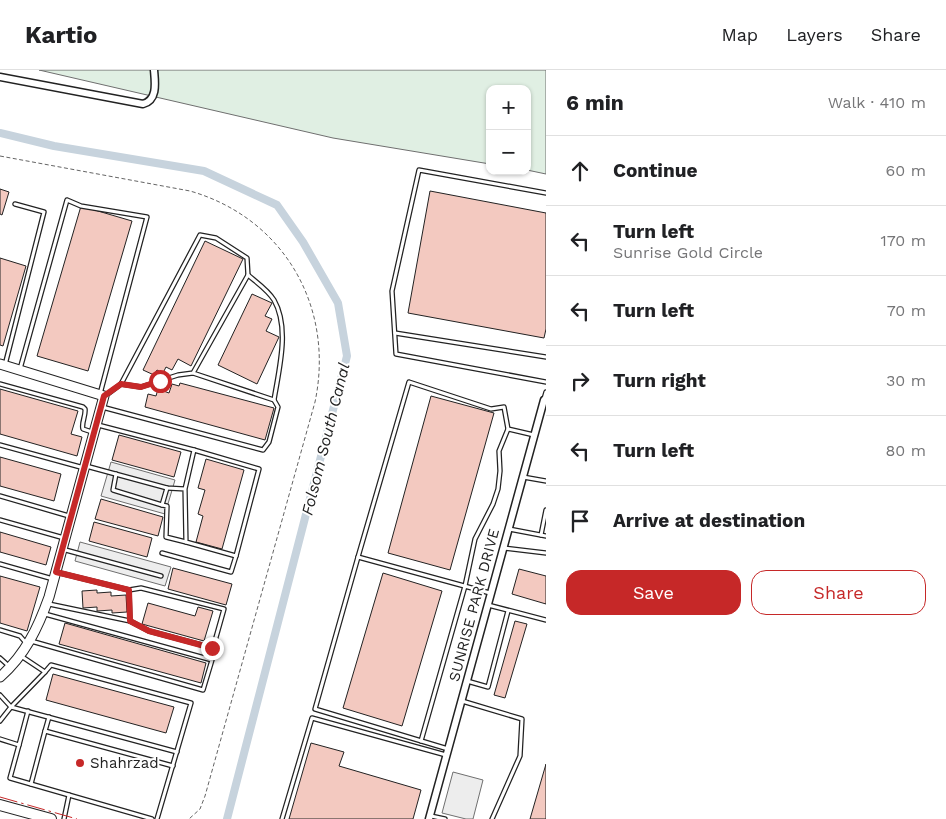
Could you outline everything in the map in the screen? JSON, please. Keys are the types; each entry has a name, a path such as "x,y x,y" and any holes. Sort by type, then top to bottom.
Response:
{"main road":[{"path":"0,805 52,819"}],"street":[{"path":"0,77 143,104 152,98 155,82 154,70"},
{"path":"0,677 21,656 43,613 95,429 102,395 2,365"},
{"name":"SUNRISE PARK DRIVE","path":"430,817 545,400"}],"lane":[{"path":"546,193 419,170 392,291 396,354 546,382"},
{"path":"20,370 66,200 81,206 147,217 102,395"},
{"path":"2,365 44,212 15,204"},
{"path":"102,395 121,384 200,235 216,238 247,258 248,275 193,373"},
{"path":"101,406 263,450 269,442 278,407 274,400 283,347 281,323 273,299 248,275"},
{"path":"395,334 546,357"},
{"path":"121,384 141,387 178,375 193,373 274,400"},
{"path":"421,741 464,586 475,539 493,504 498,489 500,471 499,450 508,429 504,407 491,409 409,382 315,709 421,741 447,752"},
{"path":"0,384 83,407 86,413 82,426 83,429 95,429 194,450 259,469 231,572 162,553"},
{"path":"545,400 546,392"},
{"path":"508,429 534,435"},
{"path":"0,445 167,488 185,489"},
{"path":"186,542 185,489 194,450"},
{"path":"116,474 113,490 167,506 166,537 236,556"},
{"path":"523,477 546,482"},
{"path":"162,505 167,488"},
{"path":"0,496 71,516"},
{"path":"541,535 546,510"},
{"path":"0,520 65,538"},
{"path":"508,529 546,536"},
{"path":"503,548 546,553"},
{"path":"62,549 160,576"},
{"path":"358,557 491,593"},
{"path":"0,564 129,590 141,588 224,609 212,648 149,631 130,621 46,604"},
{"path":"129,590 130,621"},
{"path":"488,605 546,620"},
{"path":"466,681 488,687 508,611"},
{"path":"0,630 20,636 29,643 204,690 212,660 43,613"},
{"path":"21,656 45,672"},
{"path":"0,658 11,667"},
{"path":"0,721 51,665 191,702 157,819"},
{"path":"0,695 11,707 177,752"},
{"path":"461,701 522,718 520,756 492,819"},
{"path":"28,711 10,778 152,819"},
{"path":"31,784 49,717"},
{"path":"282,819 312,718 447,752"},
{"path":"45,730 172,766"},
{"path":"0,739 19,744"},
{"path":"64,819 69,795"},
{"path":"430,817 445,819"}],"path":[{"path":"0,156 190,191 215,200 245,217 266,234 279,248 299,277 313,310 318,331 320,354 320,374 315,402 205,796 200,808 189,819"}],"green space":[{"path":"39,70 546,70 546,174 531,171 531,85 486,85 486,163 333,138"}],"shaded area":[{"path":"111,462 175,480 165,514 101,496"},
{"path":"80,542 171,567 165,586 75,561"},
{"path":"453,772 483,780 473,819 442,813"}],"building":[{"path":"0,189 9,192 2,215 0,214"},
{"path":"430,191 546,213 546,329 544,338 408,313"},
{"path":"81,206 132,221 88,371 37,356"},
{"path":"205,241 243,259 191,366 178,359 172,370 166,367 163,373 157,370 154,375 143,370"},
{"path":"0,258 26,266 3,346 0,345"},
{"path":"252,294 272,303 265,316 272,319 266,331 279,337 257,384 218,365"},
{"path":"180,383 274,408 265,440 145,407 148,394 156,396 158,389 169,393 172,384 179,386"},
{"path":"0,389 78,411 71,434 82,437 77,456 0,434"},
{"path":"431,396 494,413 450,570 388,553"},
{"path":"119,435 181,452 174,477 112,460"},
{"path":"0,457 61,474 54,501 0,486"},
{"path":"206,459 244,470 222,549 196,542 203,516 198,514 205,490 198,488"},
{"path":"101,499 163,517 158,536 95,519"},
{"path":"94,522 152,538 147,557 89,541"},
{"path":"0,532 51,547 46,565 0,552"},
{"path":"173,568 232,584 226,605 168,589"},
{"path":"519,569 546,576 546,604 512,594"},
{"path":"383,573 442,591 402,726 343,708"},
{"path":"0,576 40,587 27,631 0,623"},
{"path":"97,590 97,593 111,592 111,596 126,595 127,612 112,613 112,610 97,611 97,607 83,608 82,591"},
{"path":"148,603 195,616 198,607 213,611 204,641 142,624"},
{"path":"515,621 527,624 505,698 494,695"},
{"path":"65,623 206,663 201,683 59,644"},
{"path":"53,674 174,707 166,733 46,700"},
{"path":"311,743 344,752 339,766 421,790 413,819 289,819"},
{"path":"546,764 546,819 530,819"}],"waterway":[{"name":"Folsom South Canal","path":"0,133 54,146 204,171 277,205 303,242 338,303 347,356 227,819"}],"power":[{"path":"0,797 77,819"}],"place":[{"name":"Shahrzad","path":"80,763"}],"route":[{"path":"160,381 141,387 121,384 104,396 56,572 129,590 130,621 149,631 212,648"}]}
